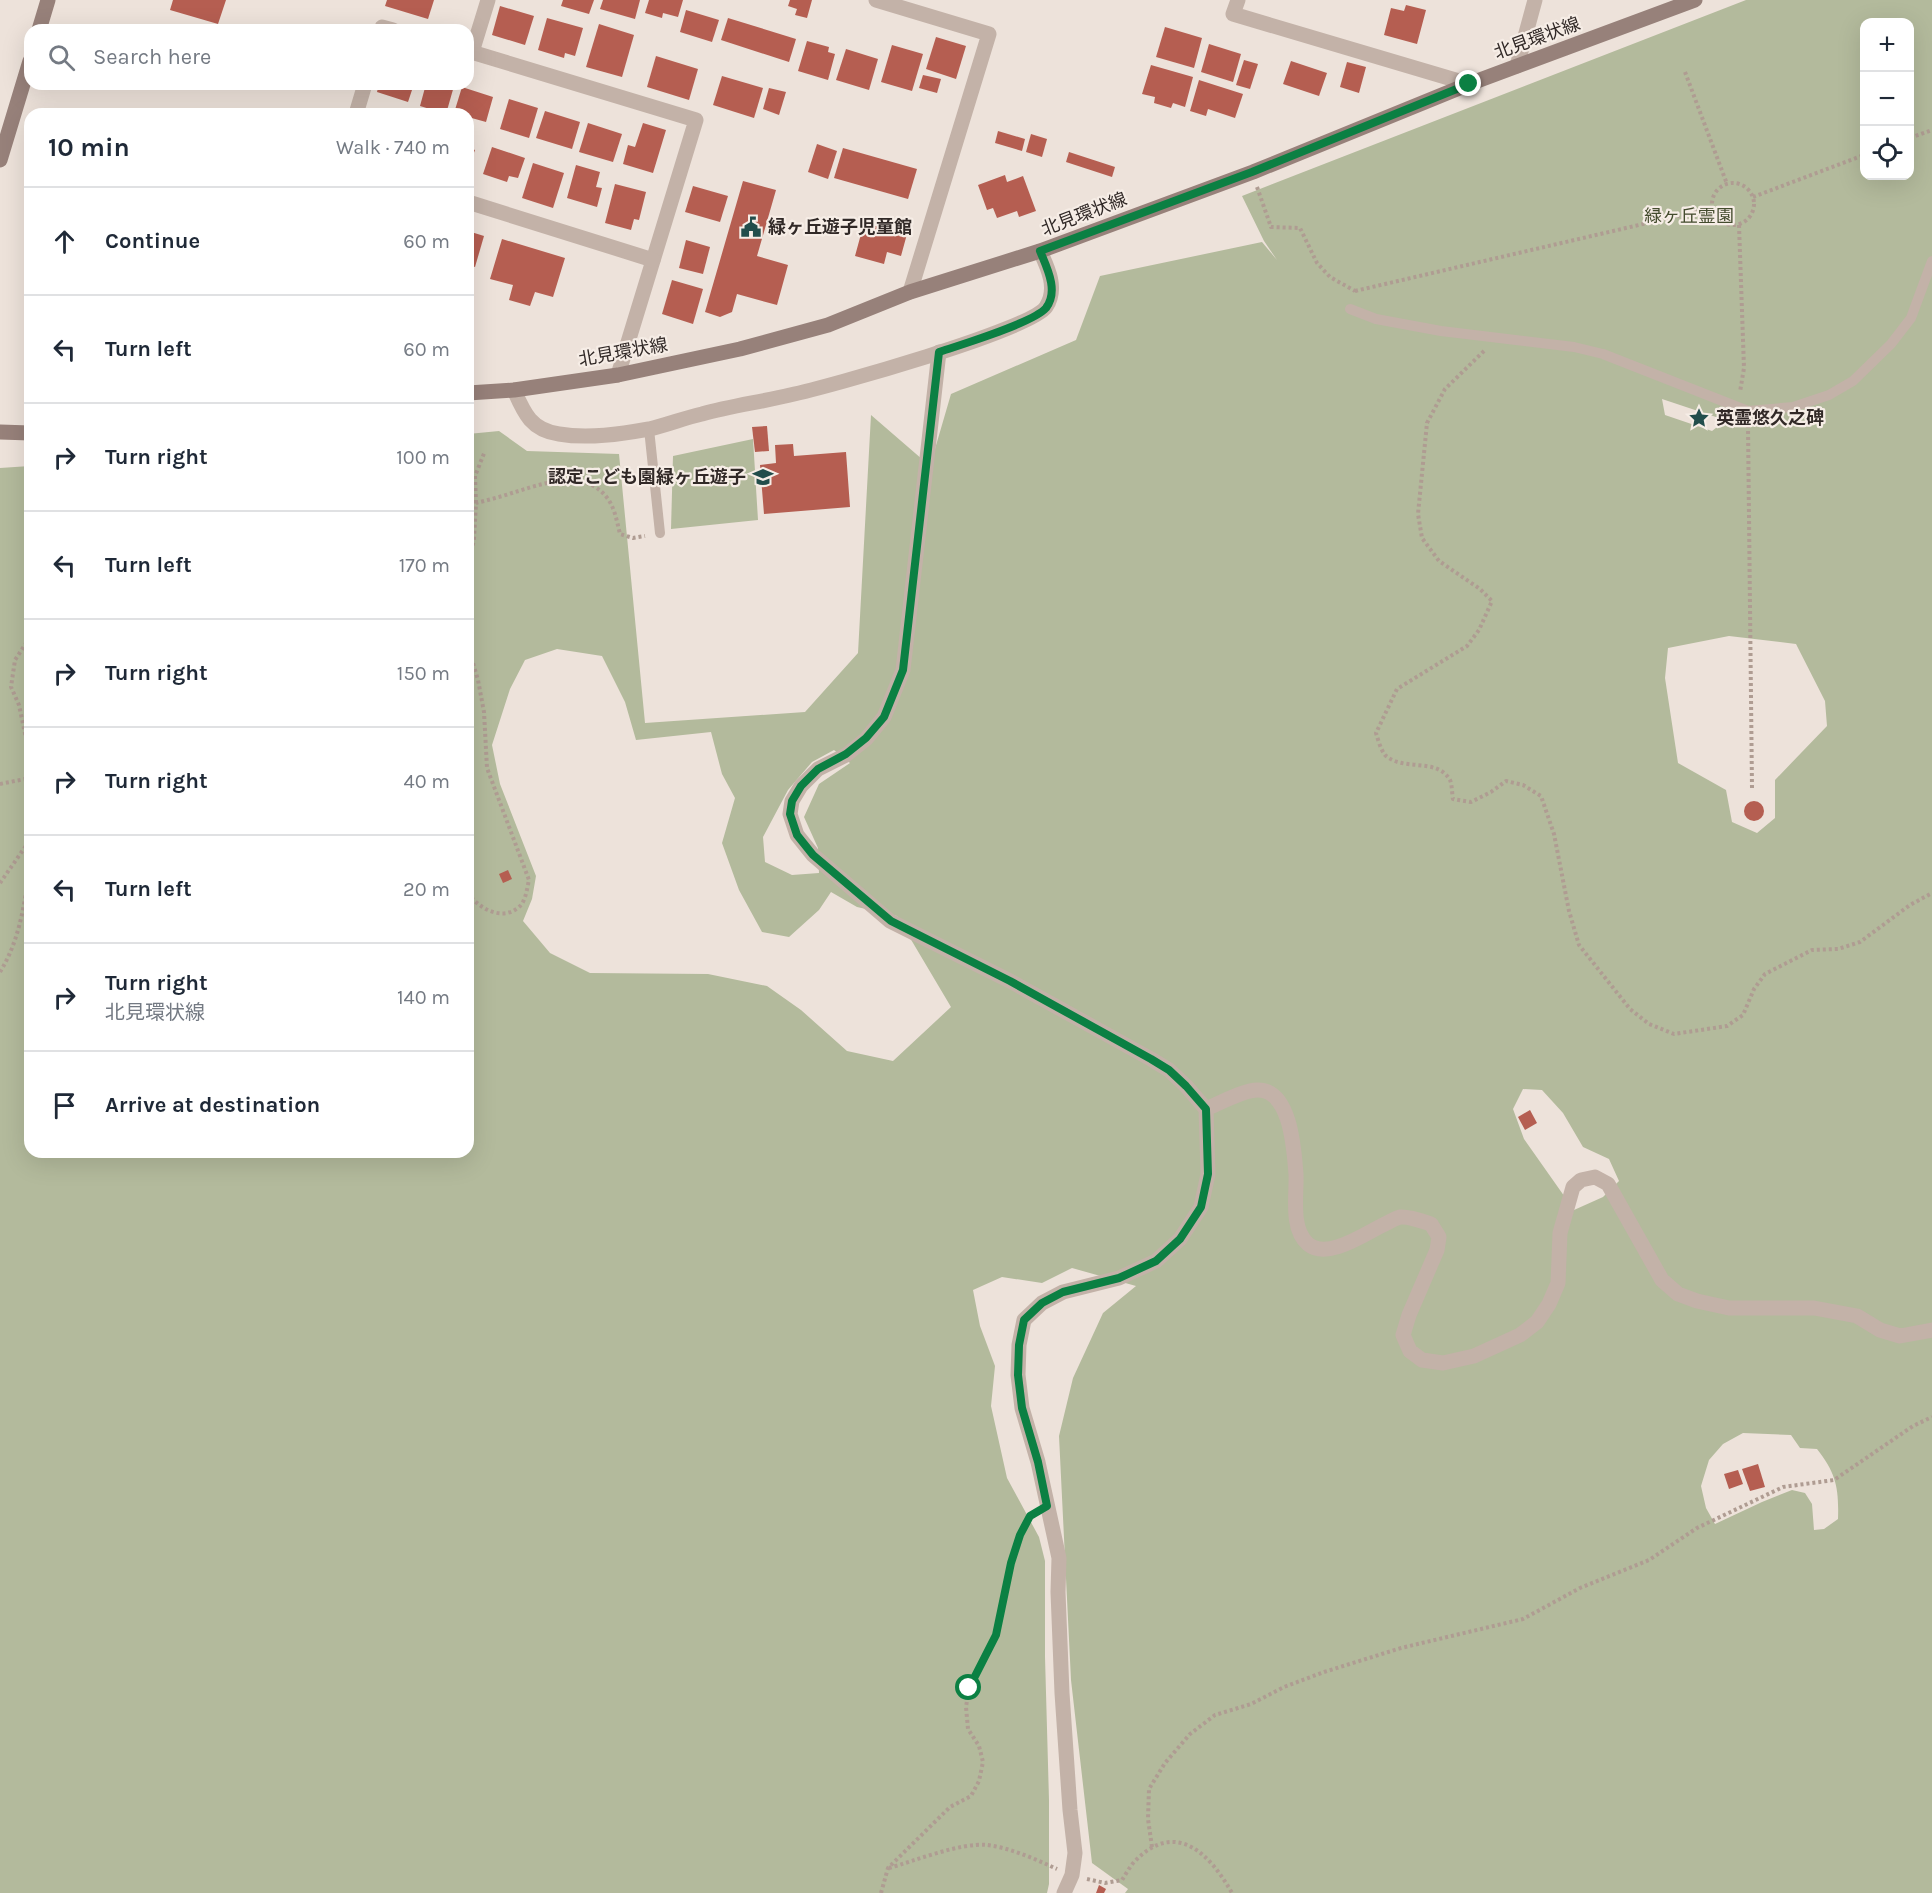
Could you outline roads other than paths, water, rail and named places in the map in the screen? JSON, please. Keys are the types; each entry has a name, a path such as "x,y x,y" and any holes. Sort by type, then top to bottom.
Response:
{"main road":[{"path":"41,24 48,0"},
{"name":"北見環状線","path":"474,393 514,390 618,375 740,349 828,325 910,292 1040,251 1252,172 1469,84 1695,0"},
{"path":"0,160 24,81"},
{"path":"0,432 24,433"}],"street":[{"path":"474,40 488,0"},
{"path":"876,0 989,34 910,292"},
{"path":"1238,0 1233,14 1469,84"},
{"path":"1517,66 1535,0"},
{"path":"474,53 696,120 618,375"},
{"path":"358,108 363,90"},
{"path":"474,204 653,260"},
{"path":"514,390 525,414 541,430 559,434 591,436 650,429 703,413 792,395 1002,331 1045,309 1050,299 1052,285 1040,251"},
{"path":"939,352 903,670 884,717 866,738 853,749 818,769 801,786 792,801 790,814 797,835 813,855 891,921 1010,981 1151,1059 1169,1070 1206,1109 1208,1174 1204,1196 1201,1207 1180,1239 1156,1261 1119,1278 1063,1292 1042,1303 1024,1320 1019,1345 1018,1375 1022,1408 1038,1462 1059,1558 1062,1694 1075,1852 1072,1875 1064,1893"},
{"path":"1206,1109 1259,1089 1272,1094 1280,1102 1292,1137 1296,1176 1295,1211 1300,1234 1308,1245 1323,1250 1338,1248 1400,1217 1431,1224 1439,1237 1437,1250 1409,1315 1403,1335 1410,1351 1422,1360 1443,1363 1474,1356 1520,1335 1537,1322 1549,1304 1558,1283 1560,1233 1572,1187 1581,1180 1595,1177 1608,1185 1662,1280 1678,1294 1729,1308 1814,1308 1857,1316 1880,1330 1900,1336 1932,1330"}],"lane":[{"path":"1350,309 1376,319 1498,338 1564,345 1603,354 1742,409 1792,407 1829,395 1853,381 1891,344 1911,318 1932,261"},
{"path":"650,429 660,533"}],"place":[{"name":"緑ヶ丘遊子児童館","path":"751,227"},
{"name":"英霊悠久之碑","path":"1699,418"},
{"name":"認定こども園緑ヶ丘遊子","path":"763,477"}],"park label":[{"name":"緑ヶ丘霊園","path":"1689,216"}]}
